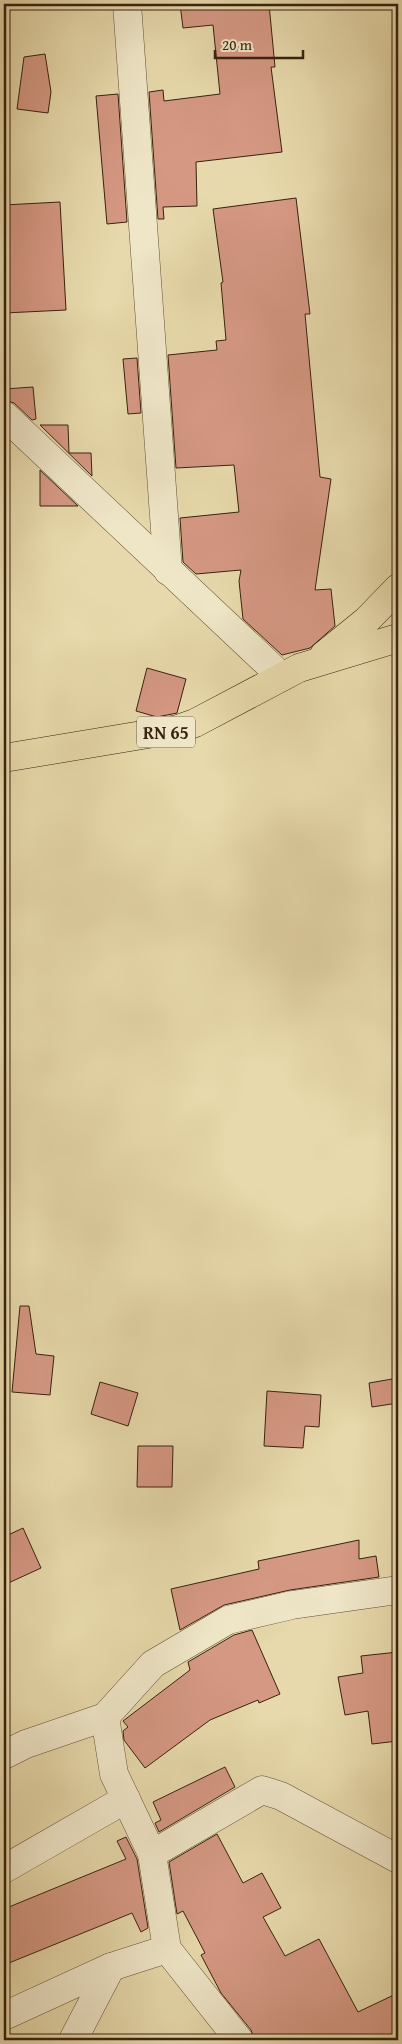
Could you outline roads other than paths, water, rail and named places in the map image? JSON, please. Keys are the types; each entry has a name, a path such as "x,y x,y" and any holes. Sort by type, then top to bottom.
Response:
{"main road":[{"name":"RN 65","path":"315,662 367,620 398,588"},
{"name":"RN 65","path":"4,758 178,729 195,724 282,677 315,662 398,638"}],"street":[{"path":"127,4 168,571"},
{"path":"4,415 282,677"},
{"path":"4,1755 26,1744 105,1716 153,1664 228,1620 292,1605 398,1590"},
{"path":"105,1716 114,1774 152,1854 167,1949 238,2040"},
{"path":"152,1854 262,1790 281,1796 398,1859"},
{"path":"4,1869 126,1799"},
{"path":"4,2016 111,1967 167,1949"},
{"path":"73,2040 111,1967"}]}
